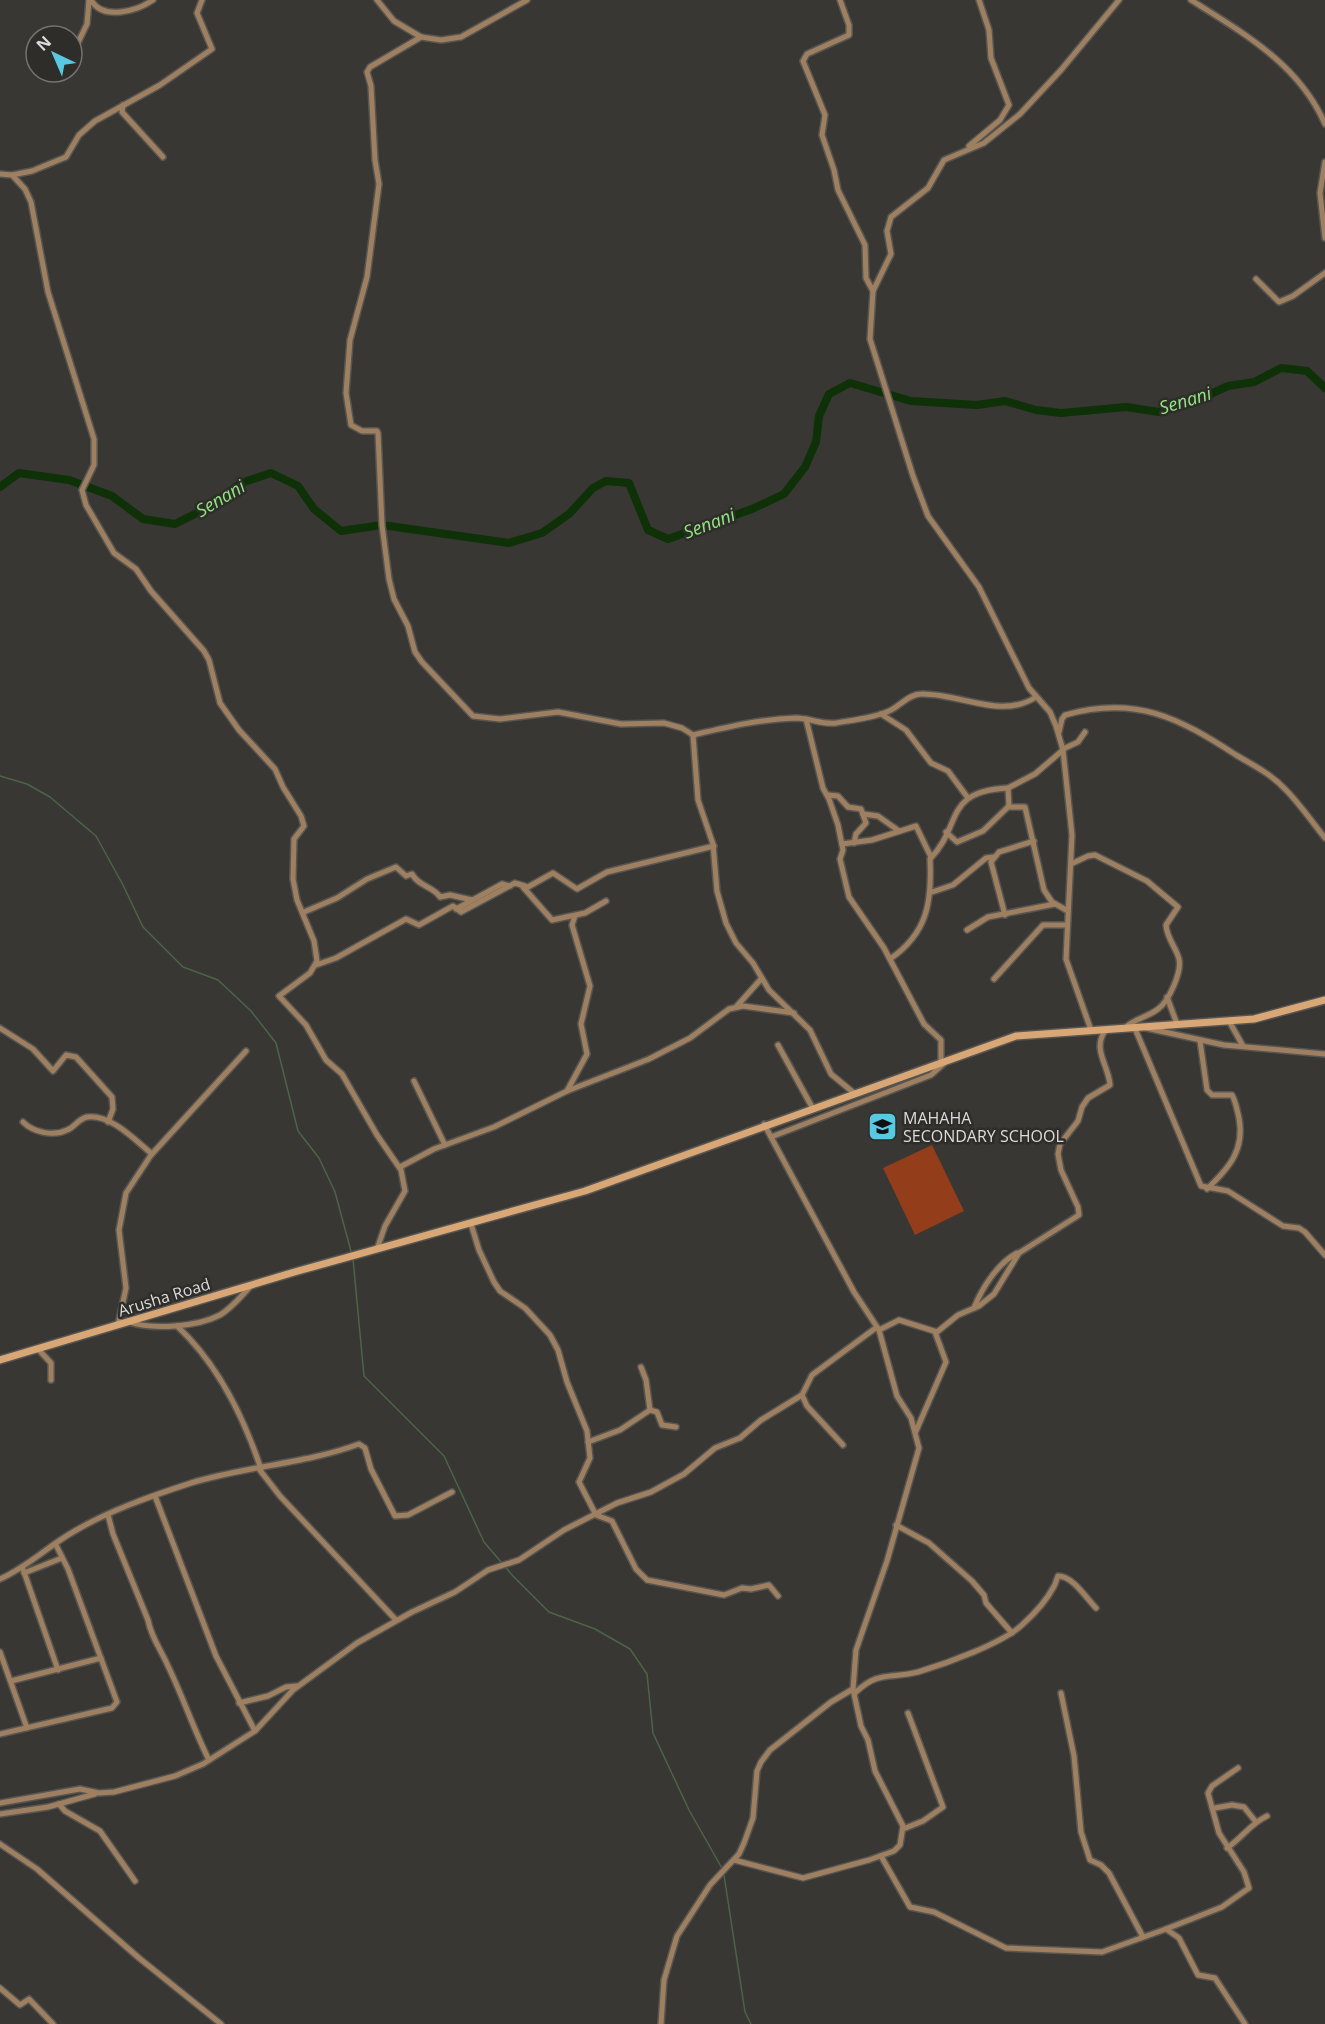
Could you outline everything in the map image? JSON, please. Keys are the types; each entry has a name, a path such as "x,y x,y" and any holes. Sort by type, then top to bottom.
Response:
{"main road":[{"name":"Arusha Road","path":"0,1360 377,1249 585,1191 764,1124 1020,1035 1272,1016 1325,1000"}],"street":[{"path":"90,0 99,9 114,12 140,8 153,0"},
{"path":"84,30 90,0"},
{"path":"0,174 12,175 32,171 66,157 83,130 160,85 212,49 197,13 202,0"},
{"path":"377,0 394,21 421,37 441,40 461,37 527,0"},
{"path":"840,0 849,25 849,35 807,54 803,61 825,115 822,135 834,170 837,190 865,244 866,278 873,291"},
{"path":"960,152 990,130 1007,112 1009,105 991,58 989,30 978,0"},
{"path":"1091,1030 1069,972 1065,946 1072,836 1063,750 1050,712 1036,696 1011,653 979,587 934,526 920,496 870,339 873,291 890,260 888,224 891,218 928,188 944,160 984,143 1025,108 1119,0"},
{"path":"1191,0 1271,53 1300,82 1325,124"},
{"path":"421,37 367,72 371,86 375,160 379,184 367,277 350,340 346,393 351,425 362,431 377,430 378,433 382,525 394,599 408,626 415,652 472,716 500,719 558,712 621,724 664,723 682,728 693,735 750,722 806,719 833,724 881,714 921,694 980,704 1014,706 1025,704 1036,696"},
{"path":"123,105 122,112 163,157"},
{"path":"1325,162 1320,193 1325,238"},
{"path":"12,175 25,189 31,202 48,292 94,439 95,459 83,485 84,501 114,553 136,569 151,591 204,651 209,660 220,703 239,730 275,769 301,816 304,826 295,836 293,855 294,887 317,953 316,965"},
{"path":"1256,279 1279,302 1293,296 1325,273"},
{"path":"1059,739 1062,719 1065,715 1087,709 1147,711 1184,723 1269,775 1296,801 1325,838"},
{"path":"881,714 906,730 931,763 948,771 968,798"},
{"path":"771,1137 932,1075 942,1068 945,1060 941,1040 924,1024 890,959 849,897 840,858 843,850 842,844 828,795 823,788 806,719"},
{"path":"931,857 936,853 946,832 968,798 984,791 1008,788 1035,774 1063,750 1078,741 1085,732"},
{"path":"693,735 698,800 714,846 717,891 726,923 736,943 769,990 810,1030 831,1074 854,1093"},
{"path":"1008,788 1008,807"},
{"path":"828,795 838,796 848,807 860,808 866,823 856,834 854,843"},
{"path":"946,832 959,841 983,831 1008,807 1024,805 1044,890 1055,904 1068,911"},
{"path":"863,814 878,816 899,831"},
{"path":"842,844 872,840 917,826 931,857 932,892 923,920 910,943 890,959"},
{"path":"1005,915 990,865 999,852 1034,841"},
{"path":"523,887 553,873 577,889 607,872 714,846"},
{"path":"1071,864 1095,855 1140,877 1176,903 1178,908 1166,925 1168,940 1178,955 1180,967 1167,996 1157,1010 1133,1020 1133,1026 1199,1183 1207,1189 1228,1191 1283,1226 1299,1228 1325,1255"},
{"path":"932,892 953,885 986,858 994,857"},
{"path":"304,912 343,894 367,879 396,867 406,876 412,874 419,884 436,891 440,897 450,896 472,900"},
{"path":"377,1249 385,1226 405,1191 400,1167 380,1141 342,1074 326,1060 306,1025 279,996 316,965 336,958 406,919 418,925 451,907 459,912 465,910 516,882 552,920 585,914 606,901"},
{"path":"456,909 502,884 510,886"},
{"path":"967,930 988,917 1055,904"},
{"path":"567,1091 587,1054 581,1023 590,986 572,926 575,916"},
{"path":"994,980 1043,925 1067,925"},
{"path":"400,1167 445,1145 494,1127 567,1091 625,1070 668,1050 690,1038 719,1014 736,1006 762,978"},
{"path":"1167,996 1177,1024"},
{"path":"736,1006 794,1013"},
{"path":"1228,1021 1243,1046"},
{"path":"1133,1026 1200,1041 1325,1054"},
{"path":"0,1029 33,1049 53,1071 66,1055 76,1057 112,1097 112,1109 108,1122"},
{"path":"973,1309 978,1296 1000,1265 1080,1213 1061,1170 1058,1154 1065,1136 1078,1120 1085,1102 1111,1084 1100,1048 1100,1040 1107,1029"},
{"path":"1200,1041 1207,1090 1212,1095 1232,1095 1241,1130 1238,1150 1231,1164 1207,1189"},
{"path":"778,1045 812,1107"},
{"path":"118,1325 126,1276 119,1230 126,1193 152,1154 246,1051"},
{"path":"414,1082 445,1145"},
{"path":"23,1122 39,1132 66,1131 87,1117 108,1122 130,1135 152,1154"},
{"path":"734,1860 803,1878 881,1856 894,1851 900,1845 903,1829 872,1762 854,1691 856,1650 919,1448 911,1418 897,1396 878,1329 854,1292 764,1124"},
{"path":"471,1224 479,1250 500,1291 525,1308 554,1342 567,1382 586,1425 590,1458 579,1482 596,1515 612,1521 636,1569 647,1580 724,1595 742,1588 751,1589 769,1585 778,1596"},
{"path":"935,1332 957,1315 973,1309 998,1289 1019,1252"},
{"path":"129,1322 147,1327 177,1326 220,1315 251,1286"},
{"path":"0,1814 59,1804 176,1776 209,1760 255,1731 298,1686 357,1643 396,1620 455,1592 488,1570 519,1560 544,1542 618,1503 651,1492 684,1474 715,1448 740,1437 761,1420 802,1395 812,1375 878,1329 899,1320 935,1332"},
{"path":"177,1326 201,1350 219,1379 240,1417 260,1469 280,1496 396,1620"},
{"path":"915,1432 946,1362 935,1332"},
{"path":"38,1349 51,1363 51,1380"},
{"path":"641,1367 646,1380 650,1410"},
{"path":"802,1395 807,1406 843,1445"},
{"path":"588,1442 620,1430 650,1410 657,1412 660,1424 676,1427"},
{"path":"23,1571 71,1533 155,1496 191,1483 338,1452 359,1444 365,1448 371,1469 395,1516 408,1515 452,1492"},
{"path":"155,1496 216,1656 255,1731"},
{"path":"108,1515 112,1534 148,1620 151,1635 169,1667 192,1727 209,1760"},
{"path":"896,1525 929,1543 972,1581 984,1595 986,1603 1012,1633"},
{"path":"0,1734 115,1706 117,1698 56,1545"},
{"path":"0,1579 62,1558"},
{"path":"23,1571 58,1670"},
{"path":"661,2024 664,1980 677,1936 710,1885 734,1860 753,1818 758,1771 765,1756 831,1702 867,1682 882,1675 908,1674 935,1666 1012,1633 1031,1616 1054,1587 1058,1576 1064,1576 1075,1585 1096,1608"},
{"path":"0,1652 27,1728"},
{"path":"11,1682 101,1658"},
{"path":"239,1703 268,1696 286,1687 298,1686"},
{"path":"1061,1693 1074,1756 1082,1832 1090,1860 1101,1865 1109,1873 1143,1937"},
{"path":"903,1829 923,1821 943,1807 909,1713"},
{"path":"881,1856 910,1907 934,1912 996,1945 1055,1948 1088,1953 1118,1948 1222,1907 1249,1888 1244,1872 1219,1833 1209,1789 1238,1768"},
{"path":"0,1803 80,1789 99,1793"},
{"path":"59,1804 65,1811 100,1831 135,1881"},
{"path":"1215,1808 1232,1805 1244,1807 1256,1822"},
{"path":"1227,1848 1240,1838 1246,1828 1267,1816"},
{"path":"0,1844 62,1889 146,1964 221,2024"},
{"path":"1166,1929 1185,1946 1198,1975 1215,1978 1245,2024"},
{"path":"0,1988 20,2005 29,1999 53,2024"}],"shaded area":[{"path":"932,1145 964,1211 915,1235 883,1168"}],"waterway":[{"name":"Senani","path":"0,487 19,473 69,480 112,496 143,519 175,524 209,507 241,483 271,473 298,486 314,509 341,531 382,525 509,543 542,533 569,514 593,488 606,481 629,483 648,530 668,539 752,509 784,494 805,467 816,442 819,416 829,394 850,383 911,401 977,405 1005,401 1036,410 1061,413 1126,407 1159,412 1191,403 1228,386 1254,382 1281,368 1307,371 1325,388"},
{"path":"0,776 27,784 50,797 96,836 143,927 183,967 218,980 251,1011 276,1043 298,1131 319,1158 335,1192 352,1255"},
{"path":"353,1259 364,1376 444,1456 484,1542 513,1576 549,1612 595,1629 630,1649 647,1674 653,1733 689,1810 723,1870"},
{"path":"724,1875 745,2012 751,2024"}],"place":[{"name":"MAHAHA SECONDARY SCHOOL","path":"882,1127"}]}
